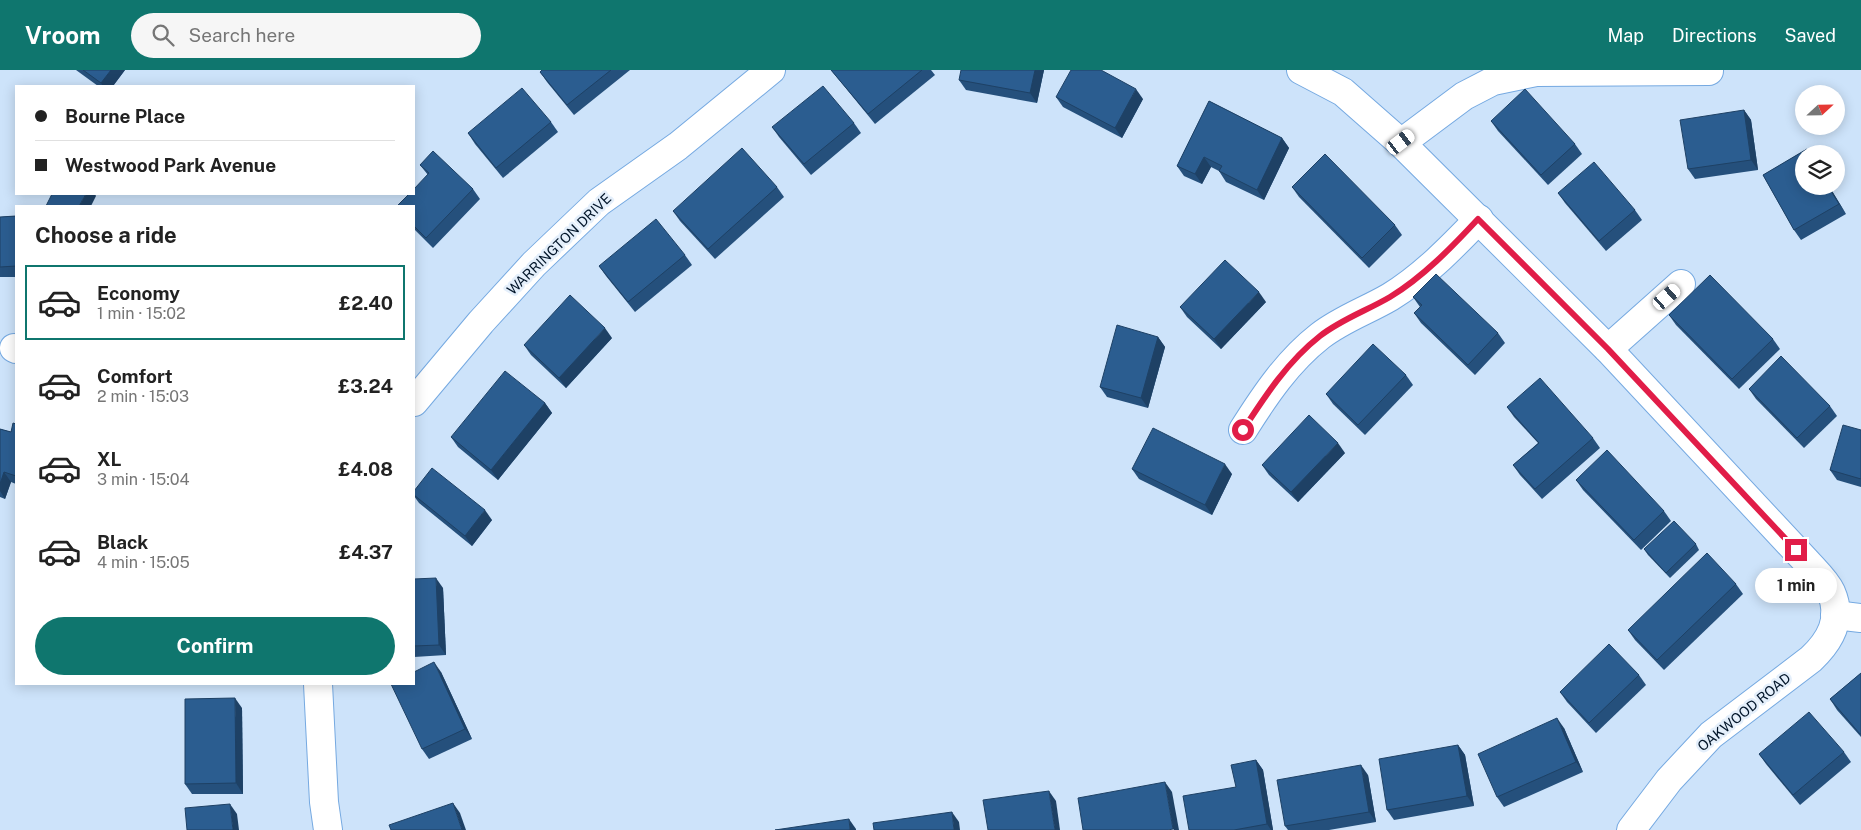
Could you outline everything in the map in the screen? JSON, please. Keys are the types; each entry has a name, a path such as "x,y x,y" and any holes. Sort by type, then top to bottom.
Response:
{"street":[{"name":"WARRINGTON DRIVE","path":"415,401 481,322 534,264 598,202 678,146 772,70"},
{"path":"1301,70 1343,92 1401,142 1608,349 1806,561 1848,616"},
{"path":"1401,142 1464,96 1492,81 1536,72 1709,71"},
{"path":"1243,430 1270,388 1319,336 1346,317 1390,297 1421,275 1478,219"},
{"path":"1608,349 1681,284"},
{"name":"OAKWOOD ROAD","path":"1631,830 1669,780 1711,735 1826,644 1833,628 1848,616"},
{"path":"318,685 324,802 328,830"}],"building":[{"path":"83,70 111,70 101,83"},
{"path":"542,70 611,70 567,105 540,72"},
{"path":"831,70 922,70 868,114"},
{"path":"961,70 1035,70 1030,93 959,80"},
{"path":"1071,70 1101,70 1136,89 1115,128 1056,97"},
{"path":"823,86 854,123 804,164 772,127"},
{"path":"522,88 551,122 496,168 468,133"},
{"path":"1525,89 1575,144 1541,175 1491,121"},
{"path":"1209,101 1282,138 1257,190 1219,171 1222,166 1204,157 1195,174 1177,166"},
{"path":"1744,110 1751,160 1688,169 1680,120"},
{"path":"742,148 777,187 708,249 673,211"},
{"path":"433,151 473,189 426,238 415,227 415,205 398,205 408,195 415,195 415,188 429,173 420,165"},
{"path":"1325,154 1395,225 1362,258 1292,187"},
{"path":"1795,156 1795,195 1834,195 1839,204 1794,230 1763,175"},
{"path":"1594,162 1635,210 1599,241 1558,193"},
{"path":"52,195 85,195 80,205 46,205"},
{"path":"15,216 15,266 0,267 0,217"},
{"path":"656,219 685,255 628,302 599,266"},
{"path":"1225,260 1259,292 1214,339 1180,307"},
{"path":"1436,274 1498,333 1468,365 1414,313 1422,305 1413,297"},
{"path":"1710,275 1773,339 1732,379 1669,315"},
{"path":"570,295 605,328 559,378 524,345"},
{"path":"1117,325 1158,337 1141,398 1100,387"},
{"path":"1373,344 1406,375 1358,425 1326,394"},
{"path":"1781,356 1830,406 1797,438 1749,389"},
{"path":"505,371 545,403 491,470 451,437"},
{"path":"1540,378 1593,438 1535,489 1513,465 1539,443 1507,407"},
{"path":"1309,415 1338,443 1291,492 1262,465"},
{"path":"13,423 15,424 15,476 4,472 0,484 0,429 11,432"},
{"path":"1843,425 1861,430 1861,479 1830,470"},
{"path":"1153,428 1225,464 1205,505 1132,469"},
{"path":"1607,450 1664,511 1634,540 1576,480"},
{"path":"432,468 485,510 465,536 415,496 415,490"},
{"path":"1674,521 1696,544 1666,573 1644,549"},
{"path":"1707,553 1736,584 1657,660 1628,630"},
{"path":"436,578 439,645 415,646 415,579"},
{"path":"1609,644 1639,675 1589,723 1560,692"},
{"path":"434,662 465,729 422,749 391,685 415,685 415,672"},
{"path":"1861,673 1861,734 1860,734 1830,699"},
{"path":"235,698 236,783 185,784 185,699"},
{"path":"1809,712 1844,752 1793,795 1759,754"},
{"path":"1557,718 1576,762 1497,797 1478,754"},
{"path":"1458,745 1467,796 1387,810 1379,759"},
{"path":"1256,760 1267,824 1234,830 1189,830 1183,796 1236,787 1231,765"},
{"path":"1361,765 1369,812 1285,826 1277,780"},
{"path":"1165,782 1173,829 1083,830 1078,798"},
{"path":"1049,791 1055,830 988,830 983,800"},
{"path":"453,803 462,830 391,830 389,825"},
{"path":"230,804 233,830 187,830 185,808"},
{"path":"952,812 954,830 874,830 873,823"},
{"path":"849,819 850,830 775,830"}],"route":[{"path":"1243,430 1270,388 1319,336 1346,317 1390,297 1421,275 1455,244 1478,219 1608,349 1796,550"}]}
